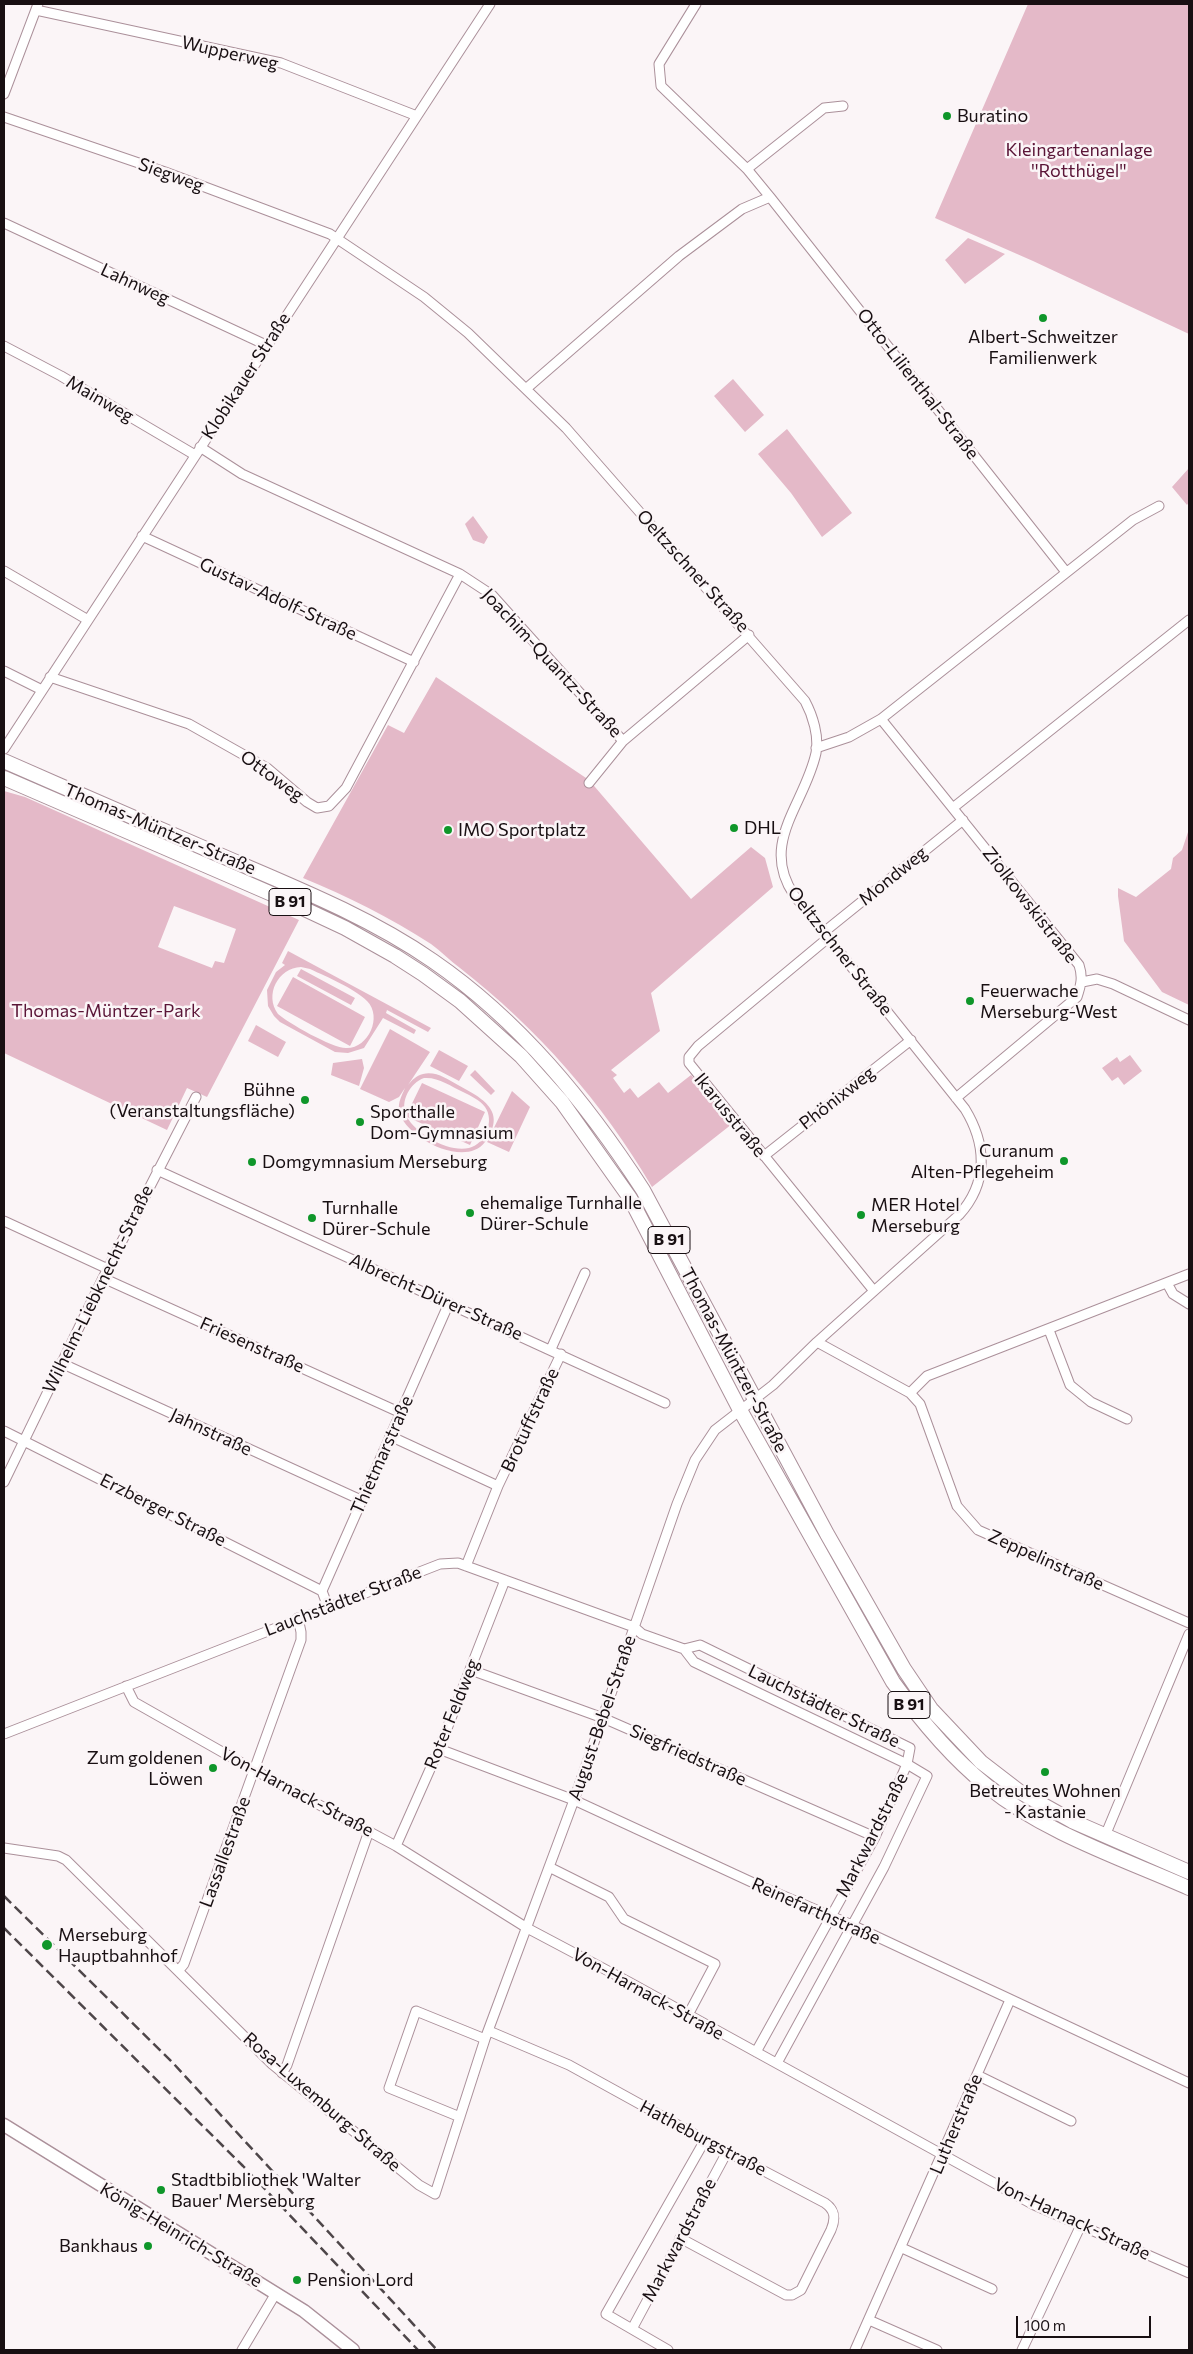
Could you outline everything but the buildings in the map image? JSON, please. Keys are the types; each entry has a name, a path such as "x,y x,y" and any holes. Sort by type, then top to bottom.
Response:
{"main road":[{"name":"Thomas-Müntzer-Straße","path":"4,761 288,884 379,926 434,962 470,989 533,1045 610,1140 643,1190 754,1400 832,1542 904,1669 931,1709 962,1743 998,1776 1045,1807 1105,1836 1189,1872"},
{"name":"Thomas-Müntzer-Straße","path":"4,778 346,928 395,956 460,1001 521,1056 562,1102 630,1198 740,1410 893,1682 918,1717 941,1743 988,1786 1017,1808 1054,1829 1189,1888"},
{"name":"König-Heinrich-Straße","path":"4,2125 321,2322 353,2350"}],"street":[{"name":"Klobikauer Straße","path":"4,749 490,4"},
{"name":"Otto-Lilienthal-Straße","path":"696,4 659,64 661,86 746,169 770,197 1066,572"},
{"name":"Wupperweg","path":"37,7 281,63 417,116"},
{"path":"4,94 37,7"},
{"path":"746,169 824,108 843,106"},
{"name":"Siegweg","path":"4,117 166,172 330,234 335,240"},
{"path":"527,388 678,256 742,209 770,197"},
{"name":"Lahnweg","path":"4,223 266,346"},
{"name":"Oeltzschner Straße","path":"335,240 424,298 468,333 527,388 566,428 750,635 805,701 815,728 816,748 810,771 786,829 780,855 782,870 790,889 911,1040 972,1120 980,1144 980,1175 975,1192 959,1215 817,1342 787,1373 740,1410"},
{"name":"Mainweg","path":"4,346 198,451"},
{"name":"Joachim-Quantz-Straße","path":"198,451 242,474 460,574 492,595 623,741 750,635"},
{"path":"816,748 848,737 881,719 1133,520 1159,506"},
{"name":"Gustav-Adolf-Straße","path":"142,536 414,662"},
{"path":"4,570 88,620"},
{"name":"Ottoweg","path":"50,677 189,724 267,768 299,797 317,808 329,806 346,788 460,574"},
{"path":"954,807 1189,620"},
{"path":"4,670 42,690"},
{"name":"Ziolkowskistraße","path":"881,719 954,807 1079,965 1082,982 1077,997 956,1098"},
{"path":"589,783 623,741"},
{"name":"Mondweg","path":"826,935 963,820"},
{"name":"Ikarusstraße","path":"826,935 705,1039 689,1057 689,1062 874,1291"},
{"path":"1082,982 1097,979 1112,984 1189,1020"},
{"name":"Phönixweg","path":"764,1156 911,1040"},
{"name":"Wilhelm-Liebknecht-Straße","path":"4,1482 103,1278 196,1097"},
{"name":"Albrecht-Dürer-Straße","path":"157,1170 665,1403"},
{"path":"4,1221 108,1269"},
{"path":"550,1349 586,1273"},
{"path":"910,1393 927,1376 1189,1274"},
{"name":"Friesenstraße","path":"103,1278 401,1413"},
{"path":"1167,1283 1174,1294 1189,1304"},
{"name":"Thietmarstraße","path":"322,1591 449,1303"},
{"path":"1049,1330 1070,1384 1091,1402 1127,1419"},
{"name":"Zeppelinstraße","path":"817,1342 910,1393 920,1404 956,1506 978,1530 1189,1623"},
{"name":"Brotuffstraße","path":"466,1566 498,1486 561,1354"},
{"name":"Jahnstraße","path":"61,1363 361,1500"},
{"name":"August-Bebel-Straße","path":"435,2194 487,2035 574,1800 677,1504 695,1460 715,1430 740,1410"},
{"name":"Erzberger Straße","path":"4,1430 322,1591"},
{"name":"Brotuffstraße","path":"390,1436 498,1486"},
{"name":"Lauchstädter Straße","path":"4,1734 298,1618 440,1564 451,1562 634,1627 642,1634 684,1649 694,1662 907,1764 910,1748 700,1645 684,1649"},
{"name":"Roter Feldweg","path":"396,1846 439,1749 505,1580"},
{"path":"322,1591 328,1607"},
{"name":"Lassallestraße","path":"179,1970 184,1964 301,1640 298,1618"},
{"path":"1105,1836 1189,1634"},
{"name":"Siegfriedstraße","path":"471,1670 603,1718 875,1837"},
{"name":"Von-Harnack-Straße","path":"126,1686 134,1702 254,1770 396,1846 527,1928 1034,2205 1189,2274"},
{"name":"Reinefarthstraße","path":"439,1749 574,1800 830,1917 852,1925 1189,2083"},
{"name":"Markwardstraße","path":"756,2052 875,1837 907,1764 927,1776 884,1867 776,2064"},
{"path":"282,2073 287,2066 369,1831"},
{"name":"Rosa-Luxemburg-Straße","path":"4,1848 39,1852 58,1856 66,1860 282,2073 419,2185 435,2194"},
{"path":"549,1867 609,1897 624,1919 714,1964 688,2015"},
{"name":"Lutherstraße","path":"855,2350 902,2248 1010,2000"},
{"path":"460,2117 389,2088 416,2011 487,2035"},
{"name":"Hatheburgstraße","path":"487,2035 569,2064 831,2208 834,2222 798,2292 786,2295 680,2238"},
{"path":"977,2075 1071,2121"},
{"name":"Markwardstraße","path":"705,2140 606,2314 632,2329 727,2152"},
{"path":"1022,2350 1081,2225"},
{"path":"902,2248 992,2290"},
{"path":"242,2350 276,2293"},
{"path":"869,2320 937,2350"},
{"path":"632,2329 668,2350"}],"green space":[{"name":"Kleingartenanlage ''Rotthügel''","path":"1028,4 1189,4 1189,334 1033,261 935,218"},
{"path":"968,238 1005,254 965,284 945,260"},
{"path":"733,379 764,415 745,432 714,396"},
{"path":"787,429 852,513 822,537 791,493 758,454"},
{"path":"1189,468 1189,502 1187,505 1172,487"},
{"path":"473,516 488,537 484,544 473,540 465,524"},
{"path":"436,677 589,780 691,899 751,847 765,858 773,887 651,993 660,1031 611,1070 617,1075 613,1078 624,1093 630,1088 638,1098 659,1082 668,1093 691,1075 732,1124 652,1187 612,1126 566,1068 516,1016 488,991 435,947 416,934 336,892 303,878 388,725 404,733"},
{"name":"Thomas-Müntzer-Park","path":"4,791 25,797 299,920 207,1097 187,1088 167,1130 4,1053","holes":["174,906 236,929 224,963 215,961 212,968 158,947"]},
{"path":"1189,829 1189,1005 1162,992 1124,941 1118,888 1136,897 1171,869 1173,858 1182,850"},
{"path":"288,951 431,1028 428,1032 387,1010 386,1013 416,1030 414,1034 383,1018 364,1048 348,1053 335,1052 280,1022 268,1006 267,990 276,972 285,965 282,963","holes":["301,967 310,969 362,996 372,1008 374,1015 371,1031 361,1043 354,1047 339,1047 300,1029 278,1014 272,999 273,991 280,977 293,969"]},
{"path":"301,969 355,998 351,1005 297,976"},
{"path":"293,977 365,1017 350,1046 277,1006"},
{"path":"256,1025 286,1042 278,1057 248,1041"},
{"path":"390,1029 430,1052 408,1085 416,1077 428,1073 450,1080 483,1101 493,1114 494,1122 485,1142 476,1149 464,1152 450,1151 423,1139 411,1130 403,1120 399,1107 405,1088 399,1097 389,1102 360,1089","holes":["429,1078 444,1082 478,1100 485,1107 488,1113 489,1125 484,1137 475,1146 461,1149 443,1145 425,1136 411,1123 407,1117 470,1145 485,1112 422,1083 406,1116 404,1104 411,1088 419,1080"]},
{"path":"439,1050 468,1066 459,1081 430,1066"},
{"path":"1130,1055 1142,1071 1124,1085 1118,1077 1112,1081 1102,1068 1117,1057 1120,1062"},
{"path":"362,1059 364,1068 359,1086 331,1075 333,1063"},
{"path":"475,1070 495,1091 491,1095 470,1075"},
{"path":"512,1091 530,1107 509,1152 487,1142"}],"railway":[{"path":"4,1896 173,2063 437,2350"},
{"path":"4,1928 243,2166 418,2350"}],"place":[{"name":"Buratino","path":"947,116"},
{"name":"Albert-Schweitzer Familienwerk","path":"1043,318"},
{"name":"DHL","path":"734,828"},
{"name":"IMO Sportplatz","path":"448,830"},
{"name":"Feuerwache Merseburg-West","path":"970,1001"},
{"name":"Bühne (Veranstaltungsfläche)","path":"305,1100"},
{"name":"Sporthalle Dom-Gymnasium","path":"360,1122"},
{"name":"Curanum Alten-Pflegeheim","path":"1064,1161"},
{"name":"Domgymnasium Merseburg","path":"252,1162"},
{"name":"ehemalige Turnhalle Dürer-Schule","path":"470,1213"},
{"name":"MER Hotel Merseburg","path":"861,1215"},
{"name":"Turnhalle Dürer-Schule","path":"312,1218"},
{"name":"Zum goldenen Löwen","path":"213,1768"},
{"name":"Betreutes Wohnen - Kastanie","path":"1045,1772"},
{"name":"Merseburg Hauptbahnhof","path":"47,1945"},
{"name":"Stadtbibliothek 'Walter Bauer' Merseburg","path":"161,2190"},
{"name":"Bankhaus","path":"148,2246"},
{"name":"Pension Lord","path":"297,2280"}]}
